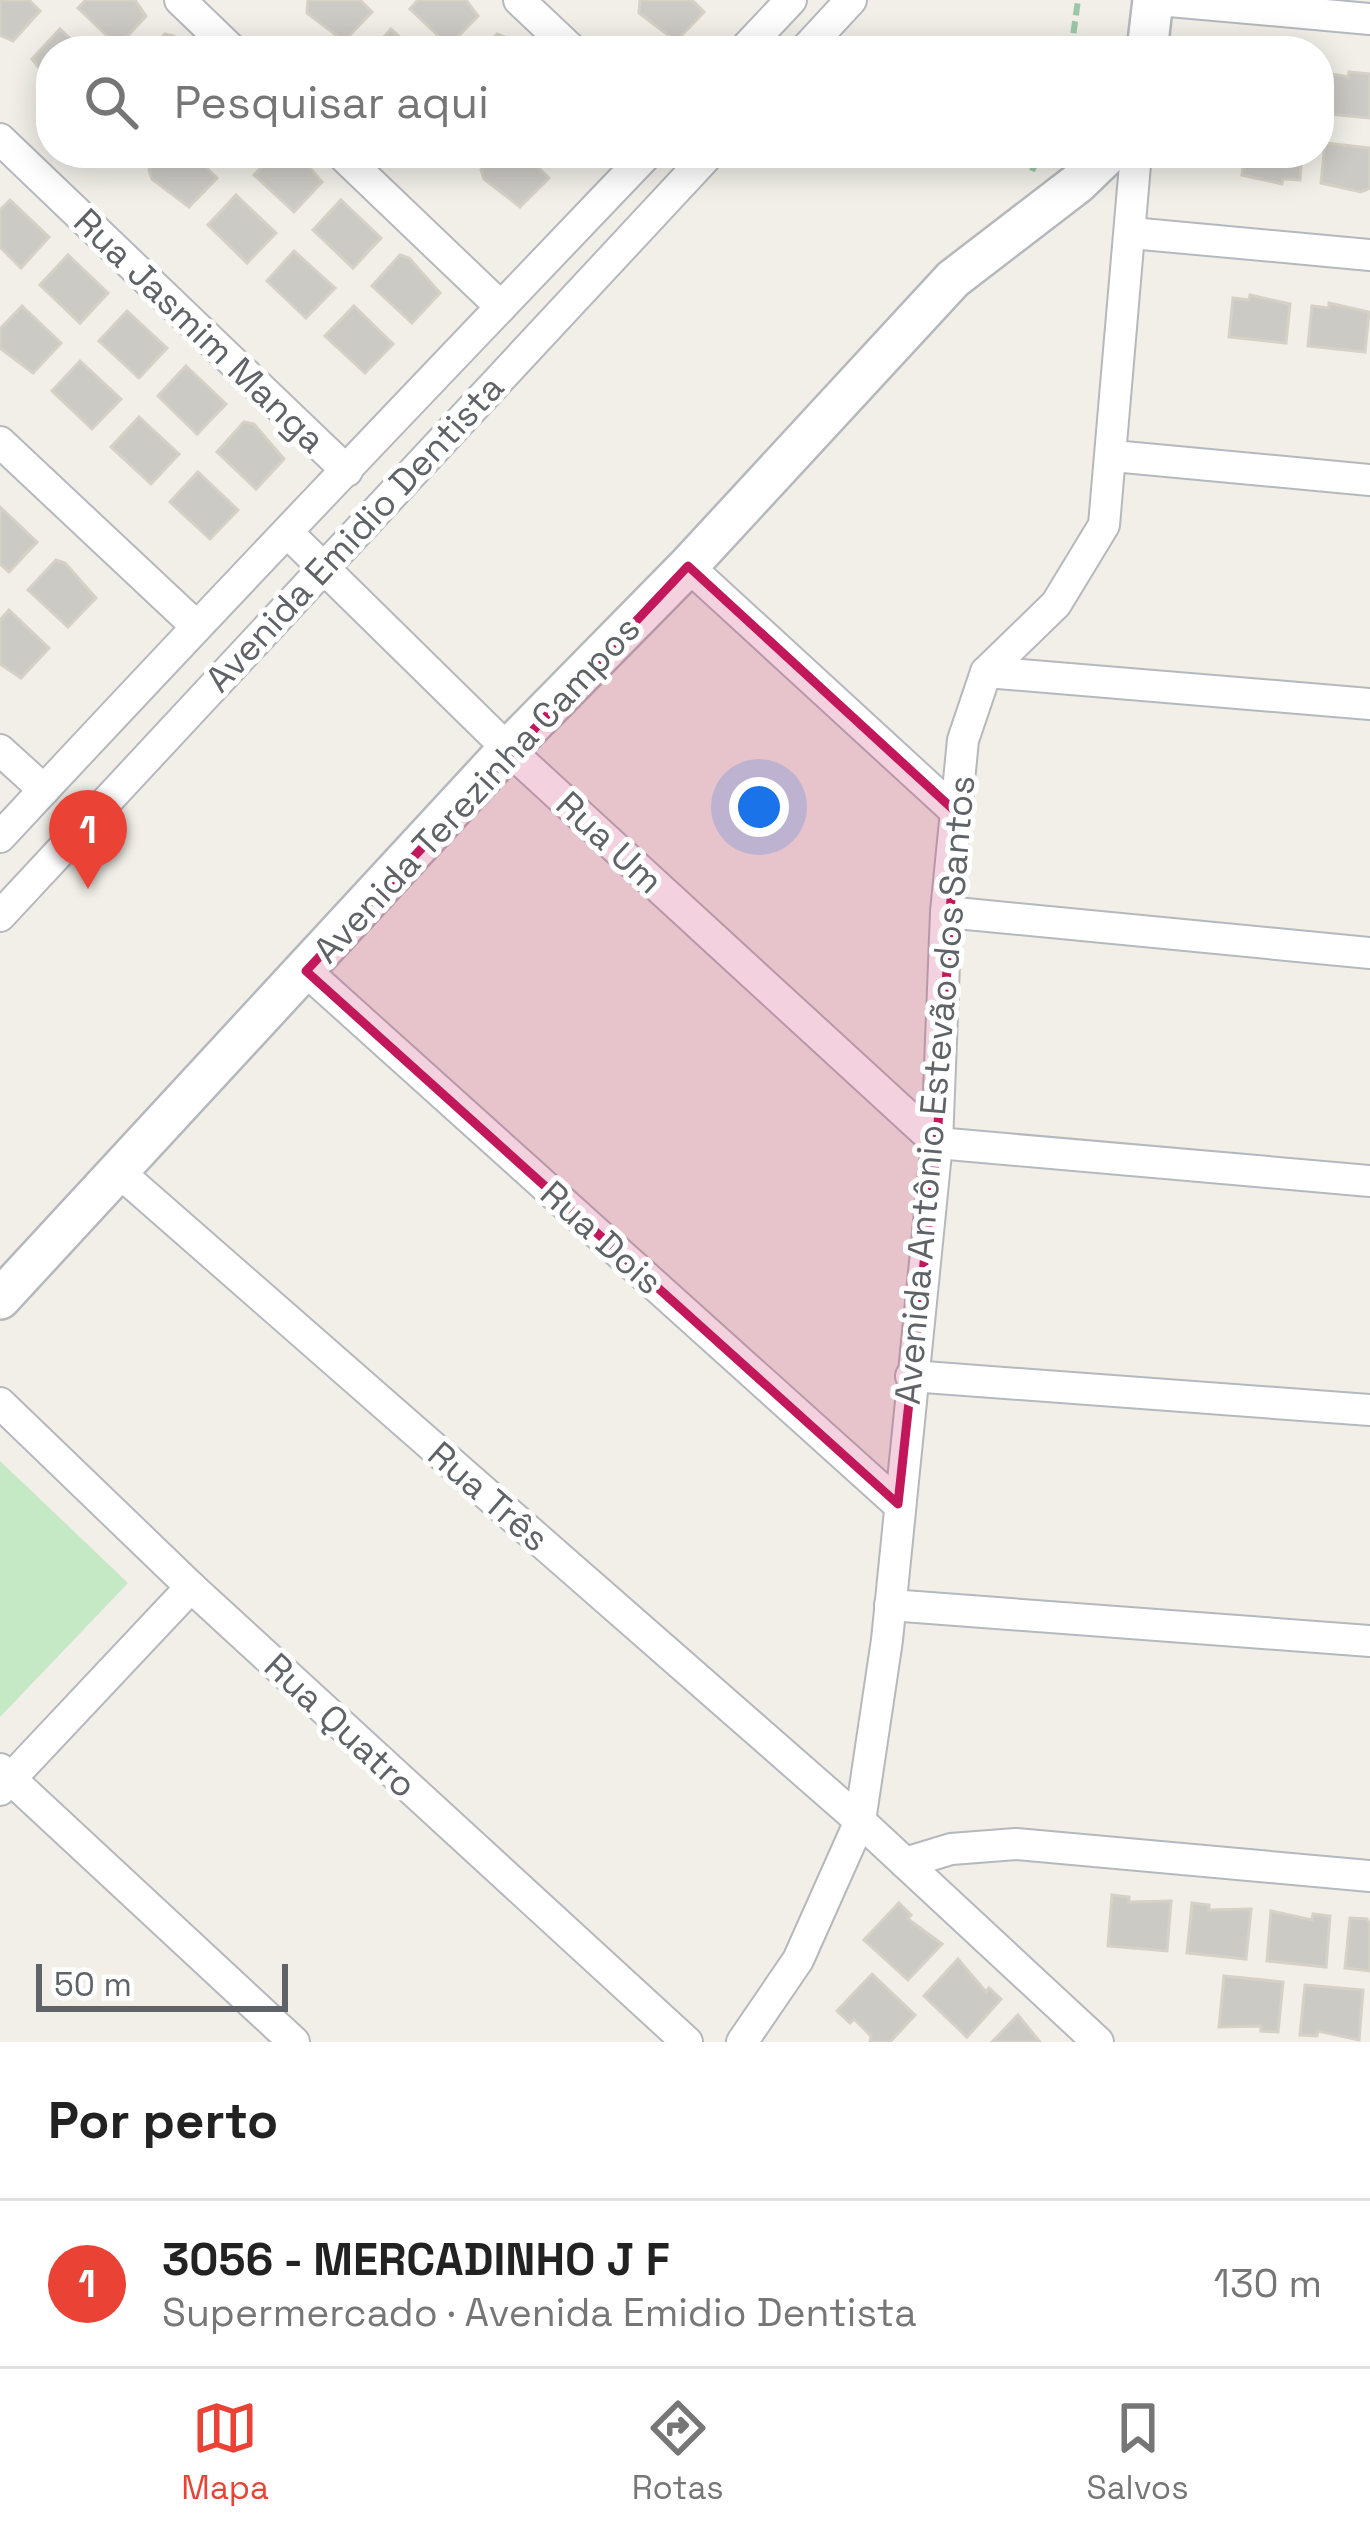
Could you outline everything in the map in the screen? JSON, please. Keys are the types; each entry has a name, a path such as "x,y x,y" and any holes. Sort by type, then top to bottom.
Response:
{"street":[{"path":"180,0 217,36"},
{"path":"519,0 557,36"},
{"path":"757,36 791,0"},
{"path":"818,36 851,0"},
{"path":"1150,36 1156,0 1370,19"},
{"name":"Rua Jasmim Manga","path":"0,140 347,471"},
{"path":"356,168 500,307"},
{"name":"Avenida Emidio Dentista","path":"0,837 195,625 289,534 634,168"},
{"name":"Avenida Emidio Dentista","path":"0,916 696,168"},
{"name":"Avenida Terezinha Campos","path":"0,1300 508,748 688,566 953,279 1094,168"},
{"name":"Avenida Antônio Estevão dos Santos","path":"747,2040 798,1960 860,1821 890,1605 938,1143 946,912 963,740 986,672 1056,604 1105,525 1135,168"},
{"path":"1131,233 1370,255"},
{"path":"0,442 195,625"},
{"path":"1113,457 1370,480"},
{"name":"Rua Um","path":"289,534 508,748 938,1143"},
{"path":"688,566 956,812"},
{"path":"986,672 1370,704"},
{"path":"0,750 44,790"},
{"path":"946,912 1370,953"},
{"name":"Rua Dois","path":"306,971 898,1504"},
{"path":"938,1143 1370,1181"},
{"name":"Rua Três","path":"119,1172 860,1821 1098,2042"},
{"path":"911,1376 1370,1410"},
{"name":"Rua Quatro","path":"0,1403 191,1587 687,2042"},
{"path":"191,1587 4,1779 294,2042"},
{"path":"890,1605 1370,1641"},
{"path":"905,1863 951,1850 1016,1844 1370,1876"}],"path":[{"path":"1073,36 1078,0"}],"highlighted area":[{"path":"688,566 956,812 937,1143 898,1504 306,971"}],"green space":[{"path":"0,1461 128,1583 0,1717"}],"building":[{"path":"0,0 29,0 40,11 13,41 0,35"},
{"path":"86,0 135,0 146,16 127,36 107,36 78,8"},
{"path":"308,0 360,0 372,12 349,36 337,36 307,13"},
{"path":"418,0 466,0 478,16 459,36 438,36 410,9"},
{"path":"640,0 692,0 704,12 681,36 669,36 639,13"},
{"path":"1349,72 1370,74 1370,118 1334,115 1334,74 1348,77"},
{"path":"1334,144 1370,148 1370,188 1361,192 1321,183 1322,168 1334,168"},
{"path":"207,168 217,178 189,207 152,179 149,170"},
{"path":"261,168 310,168 322,182 294,212 254,175"},
{"path":"539,168 549,178 520,207 484,179 481,170"},
{"path":"1243,168 1301,168 1300,180 1283,179 1282,184 1242,175"},
{"path":"236,195 276,233 247,263 208,225"},
{"path":"10,200 49,237 21,268 0,247 0,210"},
{"path":"341,200 381,238 353,268 313,230"},
{"path":"294,251 335,288 306,318 267,281"},
{"path":"68,255 108,293 80,323 40,285"},
{"path":"400,255 409,258 440,293 412,323 372,286"},
{"path":"1250,295 1290,304 1286,343 1229,337 1233,298 1249,300"},
{"path":"1329,303 1369,312 1365,352 1308,346 1312,306 1329,308"},
{"path":"22,306 61,343 33,373 0,348 0,329"},
{"path":"354,306 393,344 365,373 325,336"},
{"path":"127,311 167,348 139,378 99,341"},
{"path":"80,361 121,399 92,429 52,391"},
{"path":"186,366 226,404 197,434 158,396"},
{"path":"139,417 179,454 151,484 111,447"},
{"path":"244,422 254,424 284,459 256,489 217,452"},
{"path":"198,472 238,510 210,539 170,502"},
{"path":"0,507 37,542 9,572 0,564"},
{"path":"56,560 65,563 96,598 68,627 28,590"},
{"path":"9,610 49,648 21,678 0,664 0,620"},
{"path":"1112,1895 1129,1897 1129,1902 1171,1901 1167,1951 1108,1946"},
{"path":"899,1903 911,1915 908,1919 942,1944 908,1980 864,1940"},
{"path":"1192,1903 1209,1905 1209,1910 1251,1909 1246,1959 1187,1953"},
{"path":"1271,1911 1312,1920 1313,1914 1330,1916 1326,1967 1267,1961"},
{"path":"1350,1918 1367,1919 1370,1925 1370,1971 1345,1968"},
{"path":"958,1959 986,1992 989,1988 1001,1999 967,2037 924,1996"},
{"path":"872,1974 915,2015 890,2042 870,2042 871,2036 854,2019 850,2023 837,2011"},
{"path":"1224,1976 1283,1982 1278,2032 1261,2031 1261,2026 1219,2027"},
{"path":"1305,1985 1363,1990 1359,2040 1318,2031 1317,2036 1300,2035"},
{"path":"1018,2015 1040,2042 992,2042"}],"place":[{"name":"3056 - MERCADINHO J F","path":"88,889"}]}
